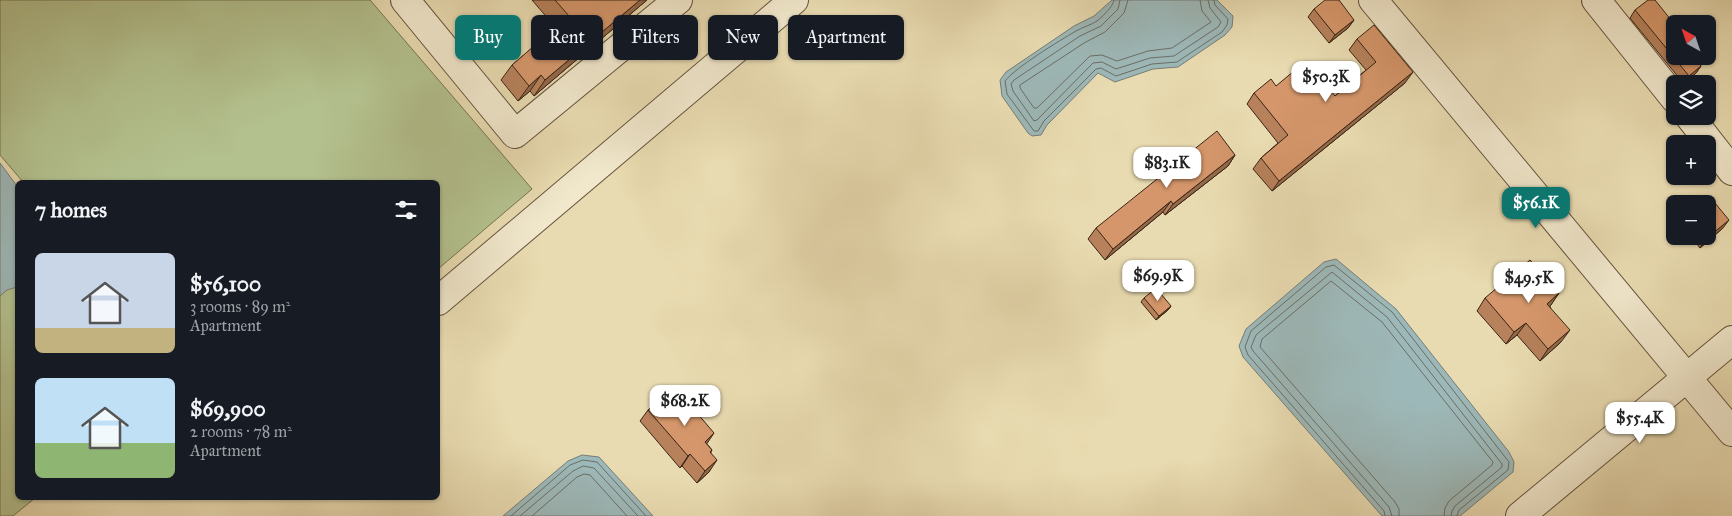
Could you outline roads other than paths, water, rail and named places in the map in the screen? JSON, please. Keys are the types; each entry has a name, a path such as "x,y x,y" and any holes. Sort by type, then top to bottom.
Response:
{"street":[{"path":"405,0 516,134 678,0"},
{"path":"440,298 794,0"},
{"path":"1373,0 1732,432"},
{"path":"1596,0 1666,88"},
{"path":"1695,125 1732,171"},
{"path":"1520,516 1732,340"}],"water":[{"path":"1112,0 1217,0 1233,16 1232,27 1225,35 1178,67 1153,69 1115,82 1098,73 1047,125 1041,135 1032,136 1002,96 1000,80 1006,72 1074,26 1094,16"},
{"path":"0,163 15,183 15,288 7,290 0,296"},
{"path":"1336,259 1396,309 1509,452 1514,462 1513,472 1460,516 1382,516 1243,357 1239,346 1246,329 1324,262"},
{"path":"582,455 599,457 653,516 503,516 568,461"}]}
